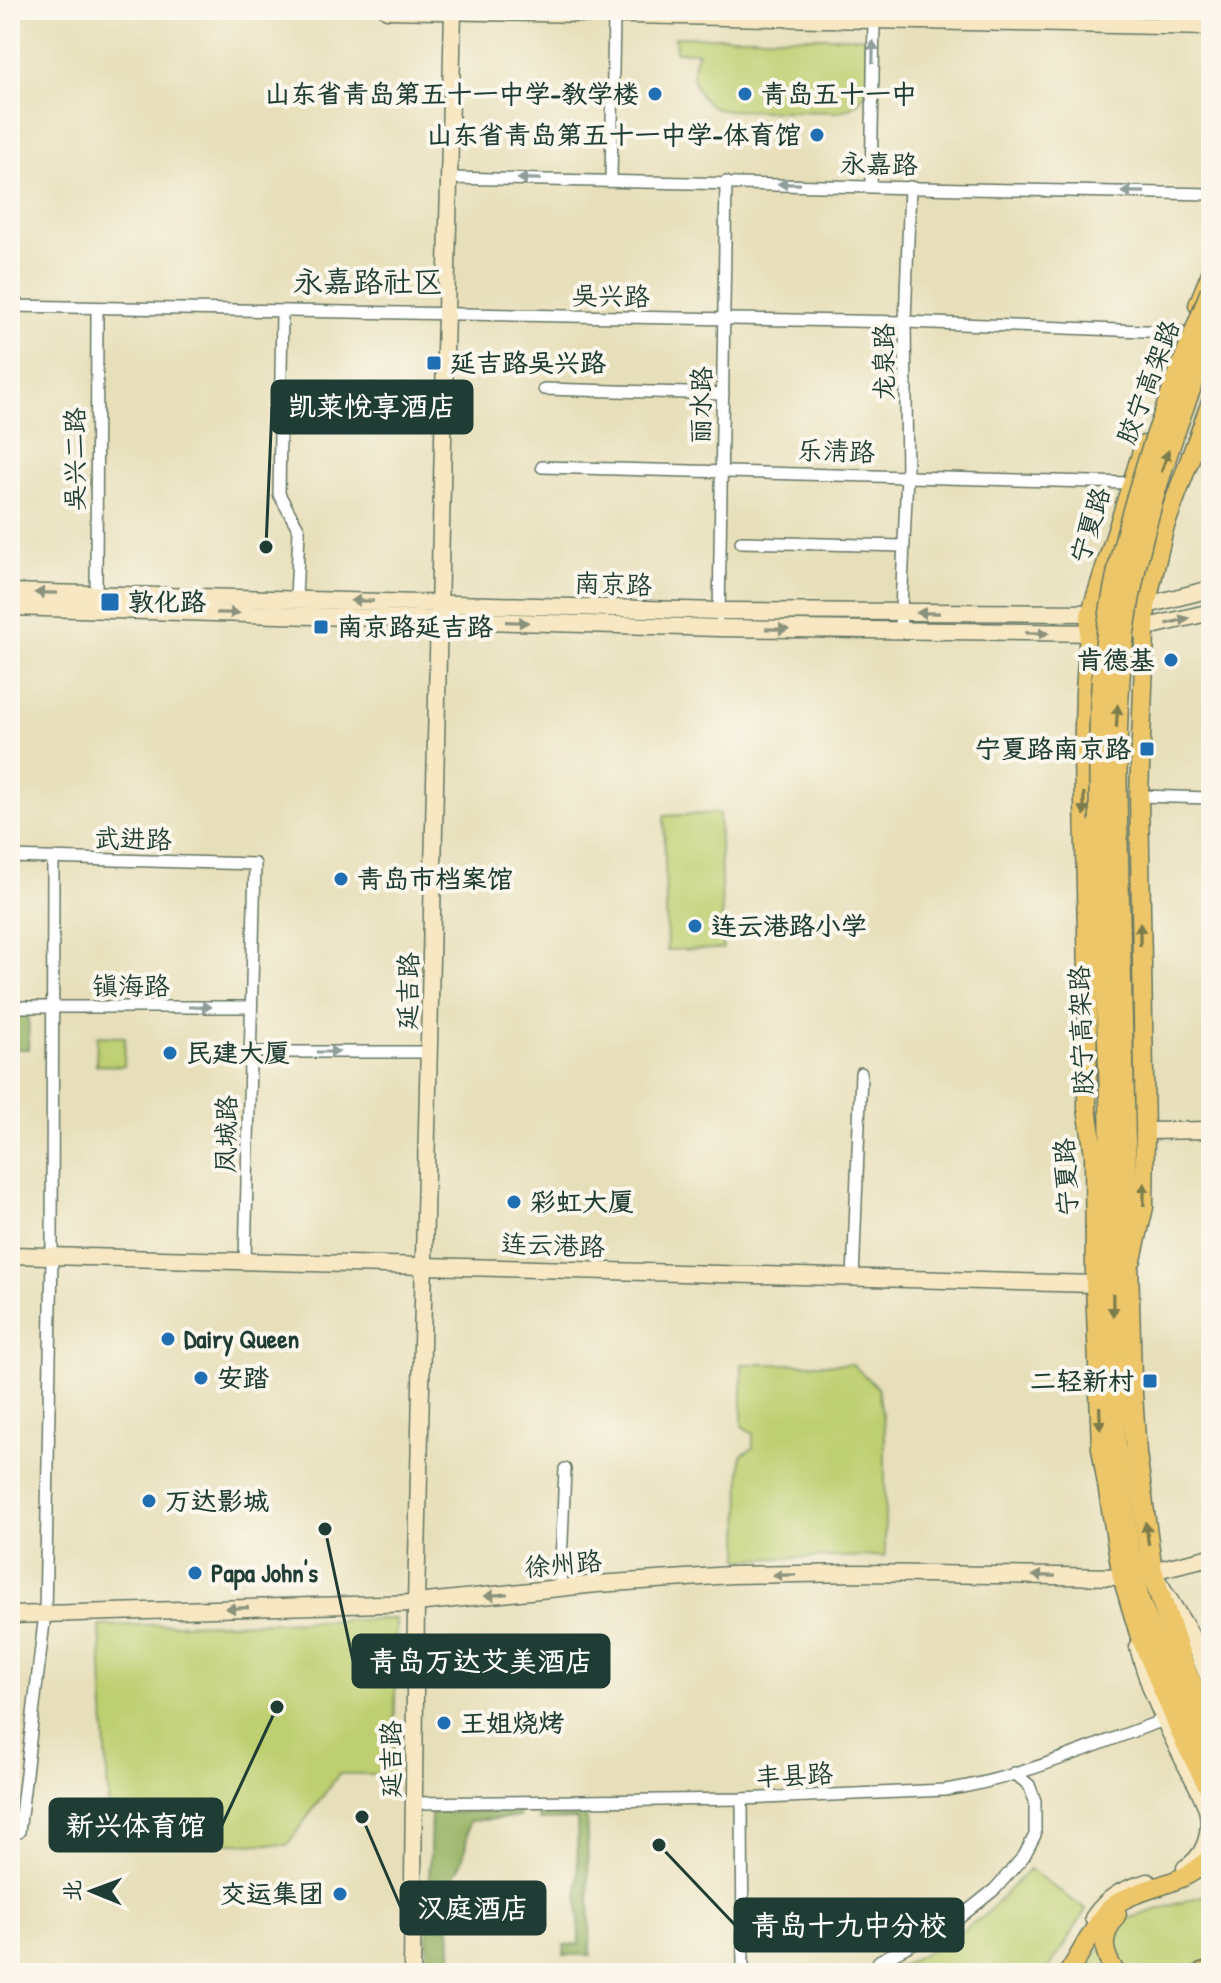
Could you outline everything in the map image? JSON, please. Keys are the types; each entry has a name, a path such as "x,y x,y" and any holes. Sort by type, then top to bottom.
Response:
{"highway":[{"name":"胶宁高架路","path":"1211,291 1147,457 1123,546 1102,674 1136,1453 1152,1571 1182,1662 1211,1729"},
{"name":"胶宁高架路","path":"1211,334 1165,460 1132,587 1124,632 1108,822 1104,975 1110,1096 1115,1442 1129,1550 1139,1600 1179,1701 1211,1768"},
{"path":"1101,1059 1100,1005 1104,975"}],"main road":[{"path":"387,10 614,15 856,15 874,20 1098,18 1211,27"},
{"name":"延吉路","path":"412,1973 416,1603 453,11"},
{"name":"宁夏路","path":"1211,273 1129,483 1090,615 1083,760 1088,976 1087,1108 1094,1154 1101,1448 1122,1577 1133,1614 1169,1708 1211,1793"},
{"path":"1130,1270 1144,1207 1139,796 1146,606 1164,529 1211,402"},
{"name":"南京路","path":"10,592 96,602 439,620 719,619 900,613 1090,615 1146,606 1211,589"},
{"name":"南京路","path":"10,607 96,602 296,599 440,602 900,632 1088,634 1144,629 1211,612"},
{"path":"1094,1154 1101,1059"},
{"path":"1145,1131 1211,1130"},
{"name":"连云港路","path":"10,1255 1095,1284"},
{"path":"1211,1557 1152,1571 1190,1634 1211,1683"},
{"name":"徐州路","path":"10,1615 416,1603 731,1575 859,1573 1122,1577"},
{"path":"1059,1973 1106,1899 1122,1889 1173,1875 1193,1864 1206,1845 1210,1822 1208,1811 1145,1674 1133,1614"},
{"path":"1068,1973 1106,1911 1126,1898 1189,1876 1211,1856"},
{"path":"1116,1973 1105,1957 1107,1934 1118,1914 1127,1906 1211,1878"},
{"path":"1201,1973 1211,1970"}],"street":[{"path":"611,180 614,15"},
{"path":"871,186 874,20"},
{"name":"永嘉路","path":"449,178 1211,194"},
{"name":"丽水路","path":"719,619 726,182"},
{"name":"龙泉路","path":"900,632 907,475 905,322 910,187"},
{"name":"吴兴路","path":"10,306 905,322 1211,334"},
{"name":"吴兴二路","path":"96,602 97,308"},
{"path":"282,312 279,494 299,530 296,599"},
{"path":"544,389 723,394"},
{"name":"乐清路","path":"542,467 1129,483"},
{"path":"741,542 903,546"},
{"path":"1139,796 1211,798"},
{"name":"武进路","path":"10,857 255,864"},
{"path":"14,1832 45,1614 52,1256 53,859"},
{"name":"凤城路","path":"245,1262 255,864"},
{"name":"镇海路","path":"10,1007 251,1007"},
{"path":"250,1052 430,1052"},
{"path":"853,1279 861,1073"},
{"path":"560,1588 565,1469"},
{"name":"丰县路","path":"415,1803 742,1799 945,1790 1014,1773 1164,1720"},
{"path":"872,1973 879,1961 954,1922 995,1889 1024,1856 1035,1835 1035,1801 1029,1785 1014,1773"},
{"path":"742,1799 743,1973"}],"green space":[{"path":"675,37 868,37 869,83 860,100 838,112 720,110 699,94 693,78 698,52 676,52"},
{"path":"719,813 723,949 667,950 664,816"},
{"path":"10,1012 29,1012 28,1049 14,1049 14,1041 10,1040"},
{"path":"97,1036 125,1037 124,1066 96,1065"},
{"path":"742,1364 852,1364 878,1388 885,1434 885,1556 740,1559 741,1455 753,1448 753,1433 742,1426"},
{"path":"396,1619 394,1774 339,1774 287,1845 110,1838 100,1626"},
{"path":"586,1807 591,1955 564,1955 564,1945 579,1944 577,1819 539,1820 538,1809"},
{"path":"519,1810 519,1817 469,1821 460,1866 442,1890 429,1890 431,1813"},
{"path":"1029,1869 1086,1910 1046,1973 888,1973 984,1916"},
{"path":"1211,1893 1211,1973 1080,1973 1124,1920"},
{"path":"450,1927 452,1973 426,1973 428,1928"}],"place":[{"name":"山东省青岛第五十一中学-教学楼","path":"655,94"},
{"name":"青岛五十一中","path":"745,94"},
{"name":"山东省青岛第五十一中学-体育馆","path":"817,135"},
{"name":"延吉路吴兴路","path":"434,363"},
{"name":"凯莱悦享酒店","path":"266,547"},
{"name":"敦化路","path":"110,602"},
{"name":"南京路延吉路","path":"321,627"},
{"name":"肯德基","path":"1171,660"},
{"name":"宁夏路南京路","path":"1147,749"},
{"name":"青岛市档案馆","path":"341,879"},
{"name":"连云港路小学","path":"695,926"},
{"name":"民建大厦","path":"170,1053"},
{"name":"彩虹大厦","path":"514,1202"},
{"name":"Dairy Queen","path":"168,1339"},
{"name":"安踏","path":"201,1378"},
{"name":"二轻新村","path":"1150,1381"},
{"name":"万达影城","path":"149,1501"},
{"name":"青岛万达艾美酒店","path":"325,1529"},
{"name":"Papa John's","path":"195,1573"},
{"name":"新兴体育馆","path":"277,1707"},
{"name":"王姐烧烤","path":"444,1723"},
{"name":"汉庭酒店","path":"362,1817"},
{"name":"青岛十九中分校","path":"659,1845"},
{"name":"交运集团","path":"340,1894"}],"district":[{"name":"永嘉路社区","path":"368,282"}]}
